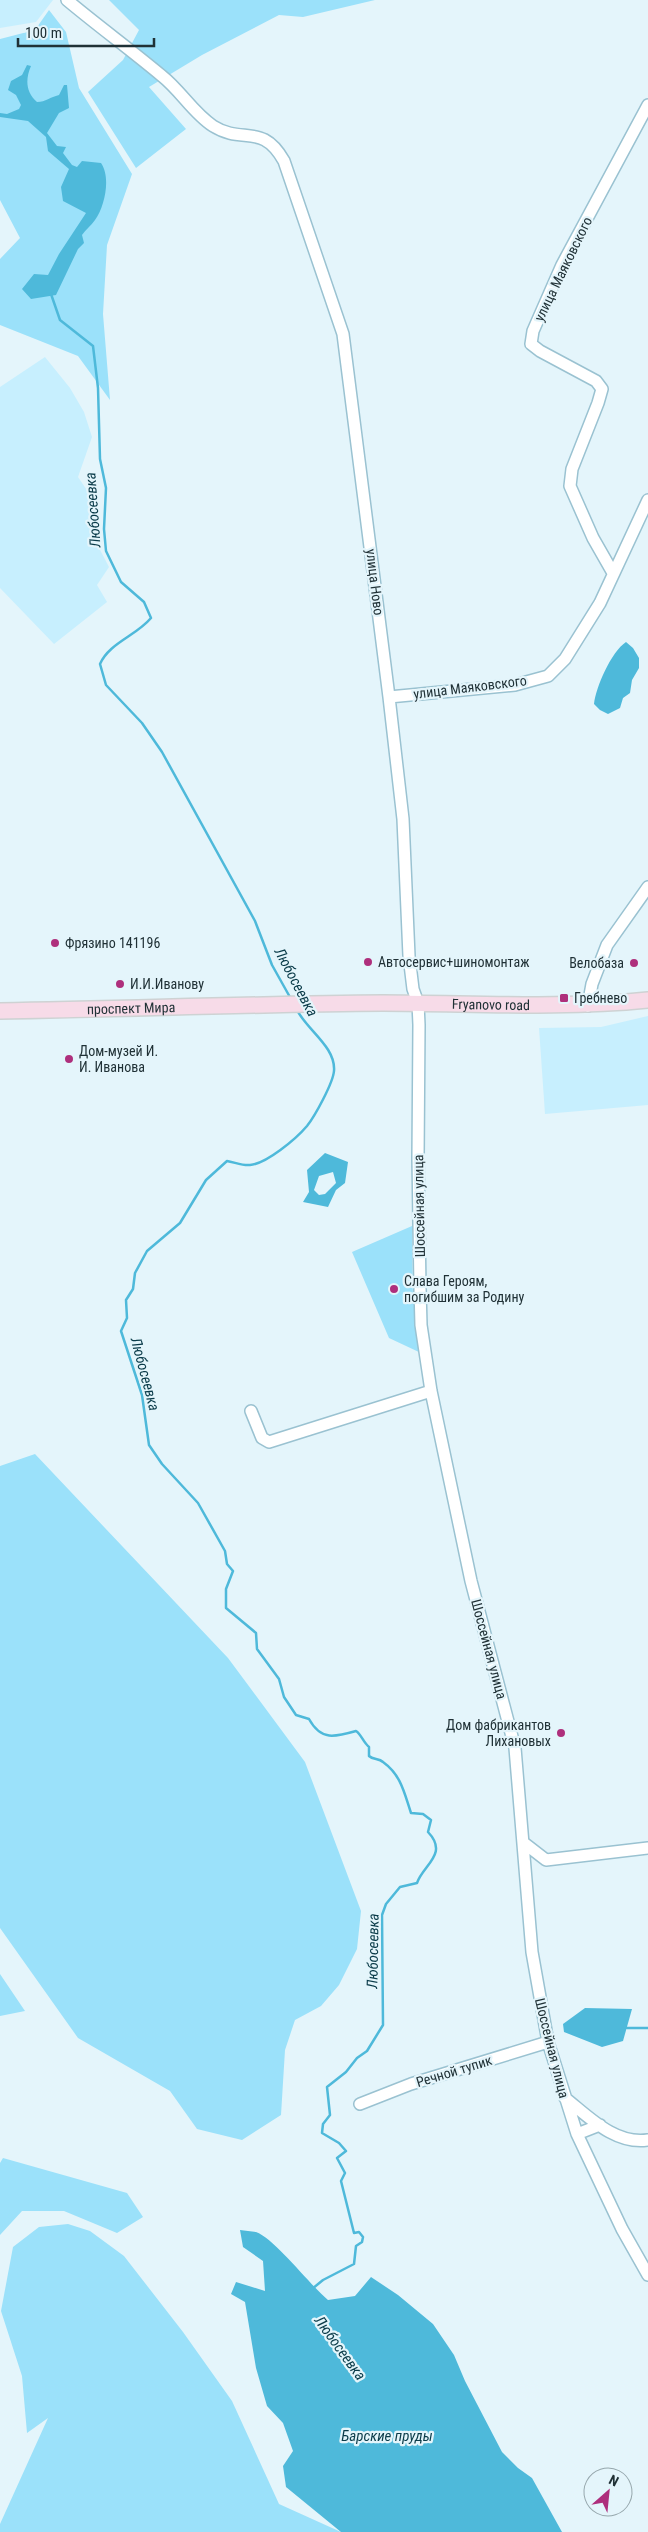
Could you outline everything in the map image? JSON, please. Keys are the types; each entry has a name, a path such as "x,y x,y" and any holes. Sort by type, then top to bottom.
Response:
{"main road":[{"name":"Fryanovo road","path":"334,1004 418,1003 588,1006 648,1000"},
{"name":"проспект Мира","path":"0,1011 334,1004"}],"street":[{"name":"улица Ново","path":"67,0 164,77 196,112 212,126 225,133 259,136 271,143 284,162 285,171 344,334 403,819 409,956 413,989 418,1003"},
{"name":"улица Маяковского","path":"612,573 593,538 570,486 572,469 602,389 596,381 540,351 531,344 533,331 562,265 648,105"},
{"name":"улица Маяковского","path":"389,697 515,685 548,676 565,659 600,603 612,573 648,500"},
{"path":"588,1006 592,984 607,945 648,887"},
{"name":"Шоссейная улица","path":"418,1003 421,1306 431,1391 472,1582 515,1748 532,1952 548,2042 577,2134 622,2229 648,2275"},
{"path":"251,1411 262,1438 269,1442 431,1391"},
{"path":"524,1843 546,1860 648,1848"},
{"name":"Речной тупик","path":"360,2104 411,2084 548,2042"},
{"path":"565,2098 619,2138 638,2142 648,2140"},
{"path":"577,2134 600,2125"}],"shaded area":[{"path":"0,0 53,0 36,22 0,28"},
{"path":"109,0 375,0 303,17 279,15 202,55 149,87 186,129 136,168 88,92 123,60 139,30"},
{"path":"49,10 66,32 79,88 132,174 107,245 103,314 110,400 78,356 0,325 0,259 20,238 0,200 0,39 35,30"},
{"path":"45,357 70,388 84,412 92,437 78,477 99,508 98,546 109,567 97,585 107,602 54,644 0,588 0,387"},
{"path":"648,1016 648,1105 545,1114 539,1028 601,1027"},
{"path":"412,1226 413,1298 421,1353 389,1338 352,1252"},
{"path":"35,1454 228,1658 305,1762 361,1911 357,1949 339,1985 321,2006 295,2020 285,2050 281,2115 242,2140 197,2129 170,2091 78,2038 0,1928 0,1466"},
{"path":"0,1974 25,2011 0,2016"},
{"path":"3,2158 127,2193 143,2217 117,2233 64,2211 22,2211 0,2235 0,2163"},
{"path":"68,2224 90,2231 124,2256 183,2332 232,2401 279,2504 341,2532 0,2532 0,2524 48,2418 27,2433 22,2376 1,2311 13,2247 39,2227"}],"water":[{"path":"27,65 31,66 27,81 29,90 37,102 59,95 64,85 67,85 69,108 59,113 47,133 57,146 66,147 63,153 72,165 77,167 82,161 101,163 106,176 106,192 102,207 99,214 82,235 84,243 78,249 56,295 31,299 22,289 34,274 48,275 59,254 86,213 63,201 61,187 69,169 48,151 46,137 28,121 0,117 0,113 7,114 19,109 21,105 16,95 8,90 11,81 22,75"},
{"path":"626,642 633,648 639,658 639,668 632,680 630,693 623,698 620,708 608,714 594,704 595,697 610,662 620,647"},
{"path":"325,1153 348,1162 345,1183 336,1190 328,1207 303,1202 309,1192 307,1170","holes":["333,1172 336,1183 325,1194 319,1195 314,1190 319,1176"]},
{"path":"585,2008 632,2009 623,2041 602,2047 564,2032 563,2024"},
{"name":"Барские пруды","path":"240,2230 256,2232 273,2243 328,2300 355,2296 371,2277 398,2295 433,2324 454,2355 465,2381 502,2452 518,2468 532,2478 562,2532 341,2532 286,2487 283,2466 293,2451 283,2423 267,2406 256,2368 245,2302 231,2294 236,2282 265,2291 263,2261 243,2247"}],"waterway":[{"name":"Любосеевка","path":"51,294 60,320 93,346 98,388 100,459 106,488 104,529 106,551 121,582 144,602 151,618 138,630 116,645 104,657 100,664 106,685 142,723 162,752 255,921 272,965 291,999"},
{"name":"Любосеевка","path":"297,1010 326,1046 333,1062 333,1076 319,1107 307,1126 272,1156 257,1164 250,1165 227,1161 206,1180 180,1223 147,1251 135,1273 133,1289 126,1300 127,1318 121,1331 142,1395 149,1445 162,1464 198,1503 225,1551 227,1564 233,1571 226,1589 226,1608 256,1633 257,1649 279,1679 284,1697 296,1715 309,1719 318,1731 324,1734 335,1736 358,1732 369,1747 369,1756 389,1767 398,1778 411,1813 423,1814 431,1820 428,1832 434,1840 436,1847 433,1859 417,1883 400,1887 386,1904 382,1915 383,2025 367,2051 357,2058 346,2072 327,2087 330,2115 323,2124 322,2133 339,2143 346,2151 337,2158 345,2173 341,2181 354,2233 359,2232 363,2237 362,2242 356,2246 354,2264 323,2280 312,2289"},
{"path":"627,2028 648,2028"}],"place":[{"name":"Фрязино 141196","path":"55,943"},
{"name":"Автосервис+шиномонтаж","path":"368,962"},
{"name":"Велобаза","path":"634,963"},
{"name":"И.И.Иванову","path":"120,984"},
{"name":"Гребнево","path":"564,998"},
{"name":"Дом-музей И. И. Иванова","path":"69,1059"},
{"name":"Слава Героям, погибшим за Родину","path":"394,1289"},
{"name":"Дом фабрикантов Лихановых","path":"561,1733"}]}
